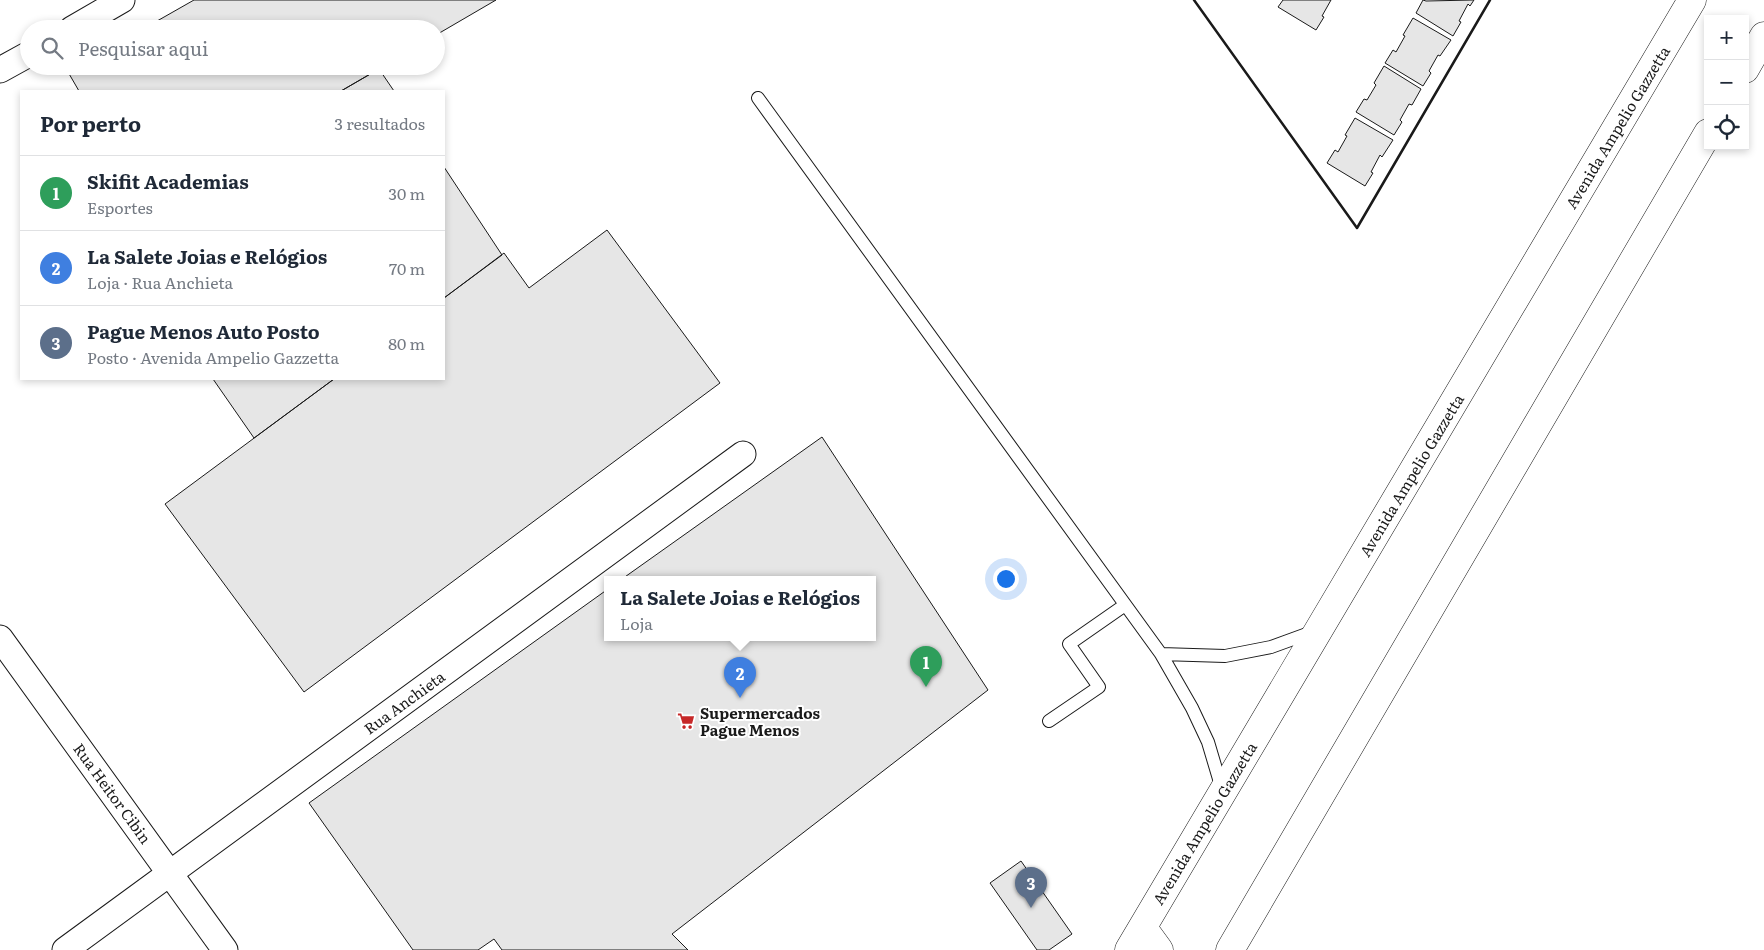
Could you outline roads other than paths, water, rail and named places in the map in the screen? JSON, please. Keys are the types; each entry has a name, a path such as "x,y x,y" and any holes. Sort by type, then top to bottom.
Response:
{"main road":[{"name":"Avenida Ampelio Gazzetta","path":"1136,939 1692,0"},
{"path":"1749,62 1764,36"},
{"path":"1230,950 1704,140"},
{"path":"1136,939 1159,950"}],"street":[{"path":"88,20 122,0"},
{"path":"0,70 20,59"},
{"name":"Rua Anchieta","path":"65,950 743,454"},
{"name":"Rua Heitor Cibin","path":"0,638 224,950"}],"lane":[{"path":"758,98 1161,654 1192,708 1208,742 1223,792"},
{"path":"1049,722 1099,687 1069,644 1125,604"},
{"path":"1161,654 1225,656 1271,647 1319,630"}],"place":[{"name":"Skifit Academias","path":"926,687"},
{"name":"La Salete Joias e Relógios","path":"740,698"},
{"name":"Supermercados Pague Menos","path":"686,721"},
{"name":"Pague Menos Auto Posto","path":"1031,908"}]}
